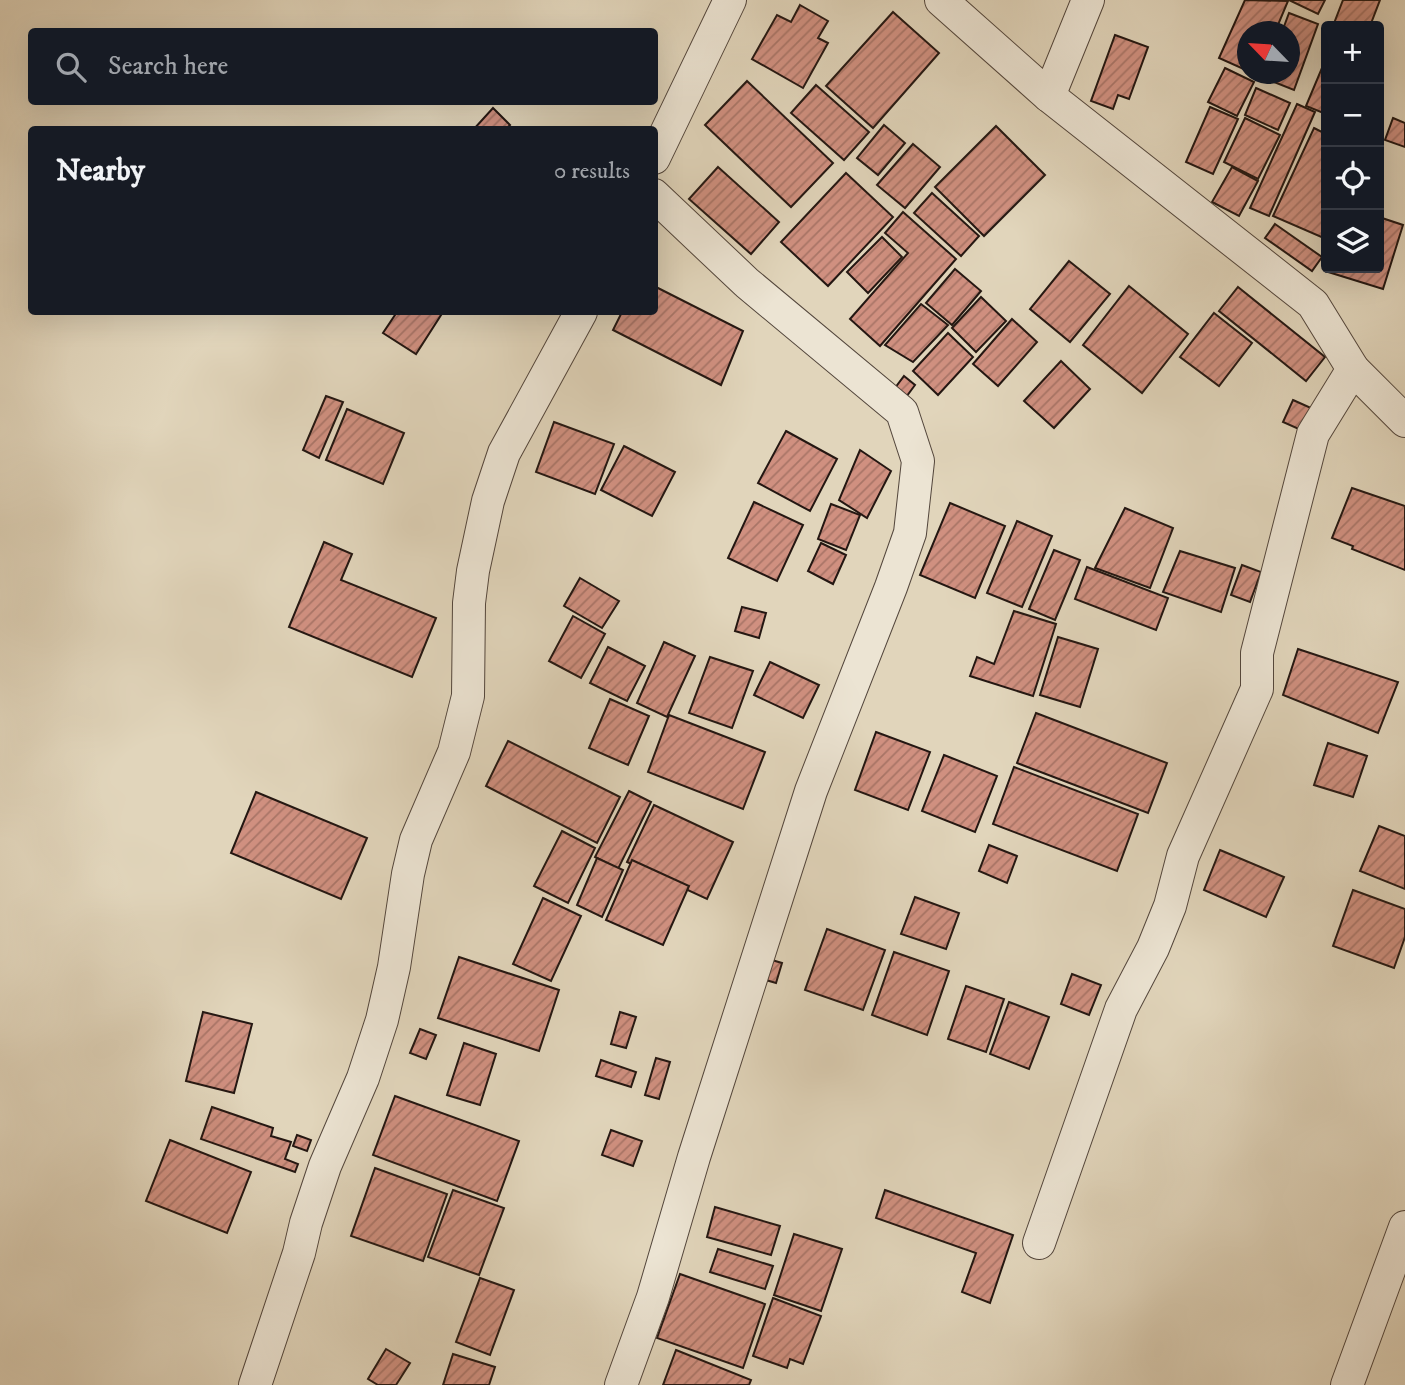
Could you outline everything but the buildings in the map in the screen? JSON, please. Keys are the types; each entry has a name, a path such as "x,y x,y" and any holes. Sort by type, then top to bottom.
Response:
{"street":[{"path":"658,150 730,0"},
{"path":"941,0 1049,96 1314,304 1353,369 1405,421"},
{"path":"1049,96 1088,0"},
{"path":"621,1385 653,1297 694,1157 811,791 910,533 918,461 902,412 747,283 658,199"},
{"path":"255,1385 325,1166 363,1078 382,1020 416,841 457,741 468,696 469,603 473,570 488,501 504,453 579,315"},
{"path":"1039,1243 1121,1009 1153,948 1170,906 1183,856 1256,689 1257,653 1313,434 1353,369"},
{"path":"1347,1385 1405,1227"}]}
